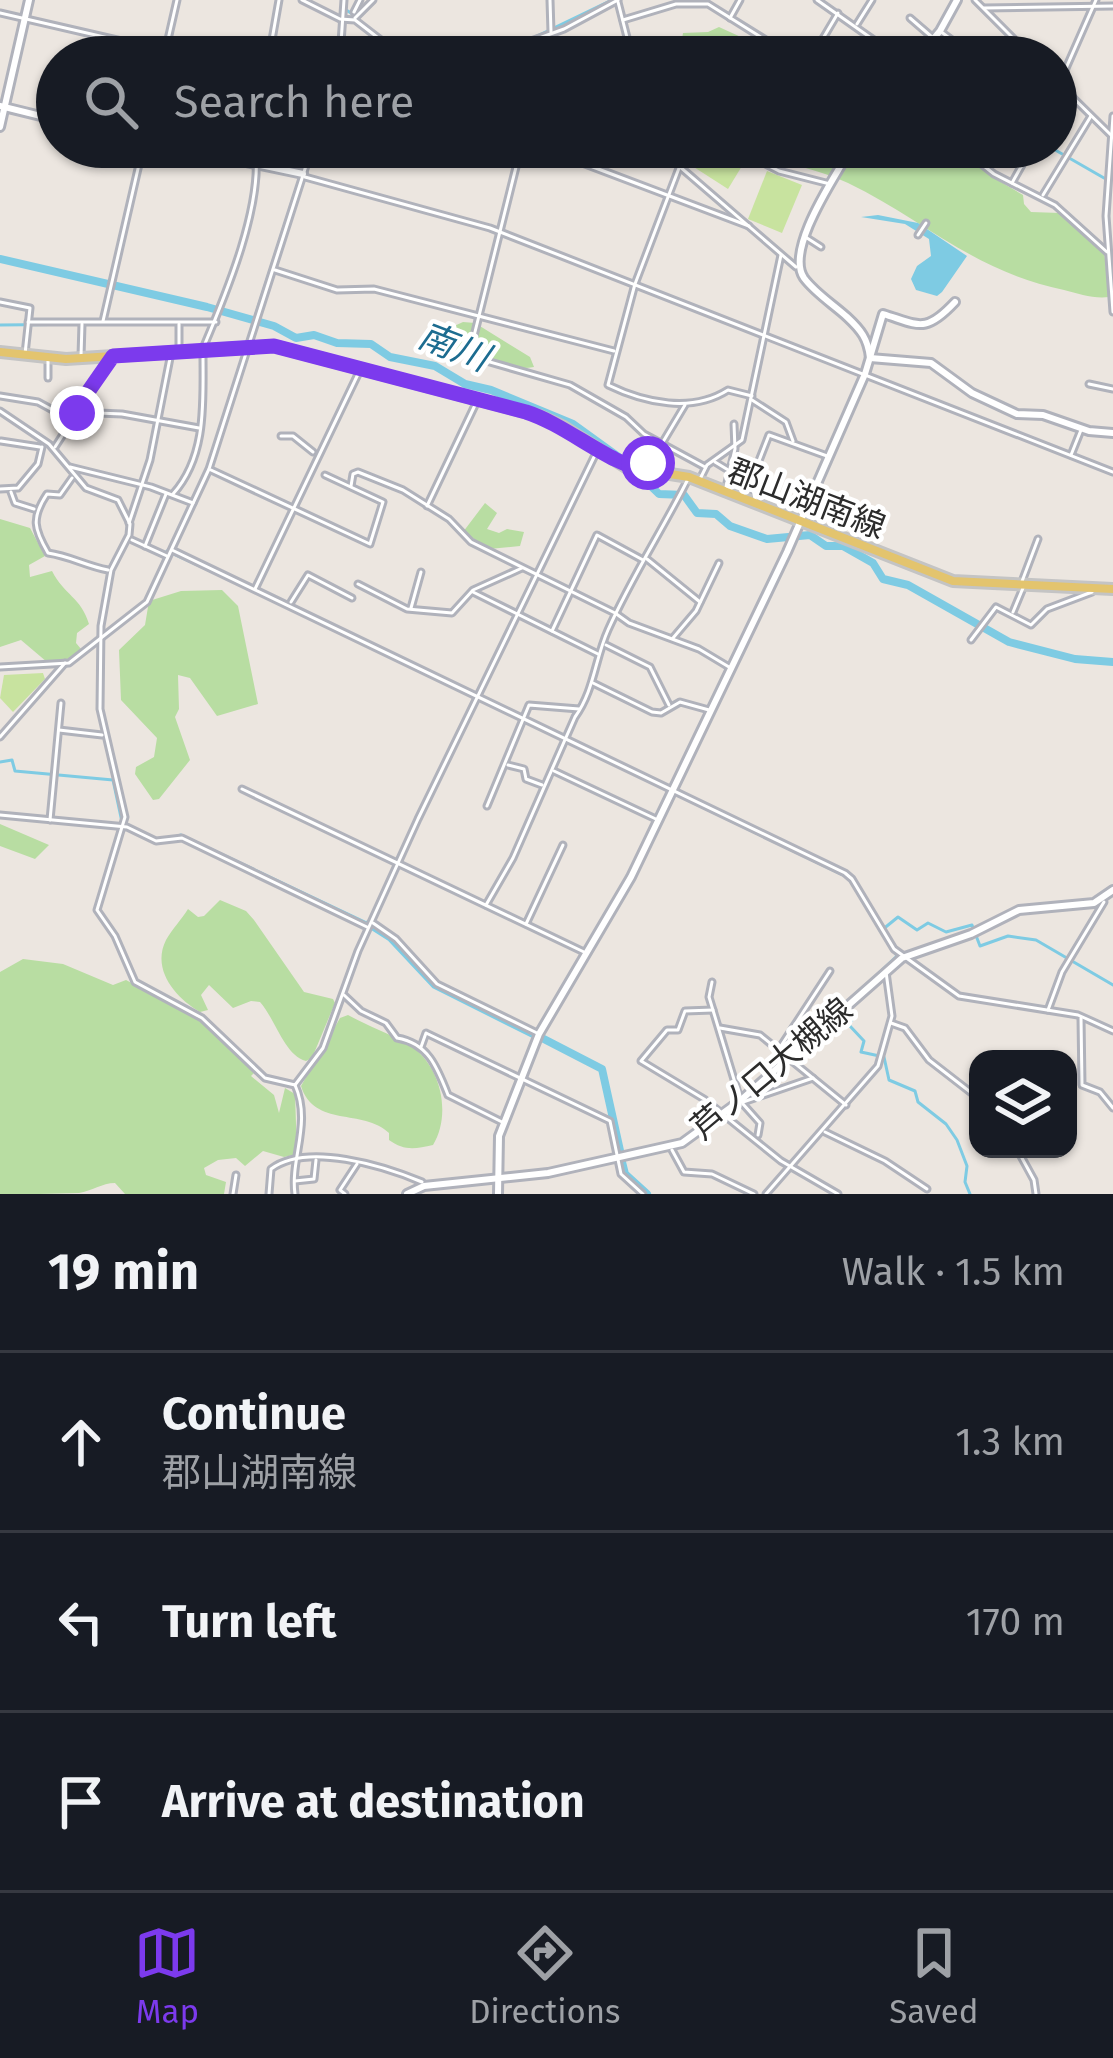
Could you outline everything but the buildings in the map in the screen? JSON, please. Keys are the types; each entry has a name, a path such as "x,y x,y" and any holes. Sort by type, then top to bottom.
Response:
{"main road":[{"name":"郡山湖南線","path":"0,352 81,358 274,346 550,420 626,467 694,479 952,581 1113,590"}],"street":[{"path":"0,127 29,0"},
{"path":"169,36 177,0"},
{"path":"272,36 279,0"},
{"path":"302,0 342,20 374,0"},
{"path":"355,16 360,0"},
{"path":"550,0 550,34"},
{"path":"545,36 618,0 627,36"},
{"path":"730,18 740,0"},
{"path":"817,0 871,36"},
{"path":"856,24 872,0"},
{"path":"937,34 957,0"},
{"path":"975,0 1011,36"},
{"path":"984,8 1095,2 1113,6"},
{"path":"1077,41 1095,2"},
{"path":"341,36 344,3"},
{"path":"344,3 378,36"},
{"path":"623,20 679,4 708,4 759,36"},
{"path":"0,13 93,36"},
{"path":"824,36 838,13"},
{"path":"910,18 940,36"},
{"path":"1077,102 1112,136"},
{"path":"2,107 36,115"},
{"path":"1077,139 1091,116"},
{"path":"1113,116 1108,253 1113,312"},
{"path":"103,323 138,168"},
{"path":"145,546 170,493 188,473 205,409 203,348 237,262 257,168"},
{"path":"274,168 499,231 1113,472"},
{"path":"0,737 65,663 141,608 171,553 209,469 305,168"},
{"path":"516,168 468,353 471,359 570,385 705,467"},
{"path":"594,168 749,226"},
{"path":"679,168 635,284 610,387 660,403 706,404 728,390 752,398 789,425 793,443"},
{"path":"682,168 800,268"},
{"path":"773,168 830,184"},
{"path":"839,168 799,252 800,268 804,278 860,328 870,358"},
{"path":"989,168 1042,197 1108,253"},
{"path":"1011,184 1020,168"},
{"path":"1042,197 1060,168"},
{"path":"918,235 926,223"},
{"path":"805,237 821,247"},
{"path":"486,905 513,858 592,683 598,654 645,560 694,479 742,440 781,255"},
{"path":"273,270 337,290 374,289 616,352"},
{"path":"0,302 30,308 25,355"},
{"path":"498,1194 502,1123 539,1034 631,877 673,791 802,521 865,374 884,314 924,325 940,318 955,302"},
{"path":"28,322 216,322"},
{"path":"81,358 82,322"},
{"path":"178,322 159,421 129,523 129,538 111,570 99,637 100,709 125,812 96,906 133,979 202,1018 265,1078 295,1085"},
{"path":"51,447 113,356"},
{"path":"48,358 48,379"},
{"path":"870,358 936,364 972,393 1017,414 1113,433"},
{"path":"255,590 361,368"},
{"path":"1089,383 1113,389"},
{"path":"0,396 40,402 71,420"},
{"path":"427,506 478,399"},
{"path":"647,470 685,403"},
{"path":"0,411 51,447 91,491 118,500 129,523"},
{"path":"74,412 122,414 201,428"},
{"path":"725,491 735,447 734,424"},
{"path":"1071,455 1082,429"},
{"path":"756,503 751,484 769,435 829,457"},
{"path":"281,436 293,437 313,452"},
{"path":"1,441 51,447"},
{"path":"0,489 11,490 37,465 42,447"},
{"path":"295,1085 323,1048 370,925 598,448"},
{"path":"714,461 751,484"},
{"path":"70,466 194,503"},
{"path":"209,469 370,544 384,503 325,475"},
{"path":"351,486 355,472 364,473 449,519 471,542 627,622 708,653 731,668"},
{"path":"74,477 60,495 47,494 34,526 48,553 66,554 89,566 111,570"},
{"path":"11,490 15,503 37,510"},
{"path":"552,631 598,534 645,560 701,603"},
{"path":"129,538 289,605 849,875 902,958 964,998 1082,1017 1113,1031"},
{"path":"1012,614 1038,539"},
{"path":"673,640 701,603 719,563"},
{"path":"358,584 410,609 454,612 471,592 523,567"},
{"path":"410,609 421,572"},
{"path":"289,605 308,575 352,598"},
{"path":"971,640 996,607 1031,625 1047,609 1083,598 1094,589"},
{"path":"471,592 598,654"},
{"path":"604,644 650,667 670,707"},
{"path":"0,667 65,663"},
{"path":"592,683 638,708 658,713 685,702 711,710"},
{"path":"50,820 61,703"},
{"path":"487,806 531,704 580,709"},
{"path":"59,730 104,735"},
{"path":"506,765 524,769 526,779 544,786"},
{"path":"552,770 658,820"},
{"path":"242,789 586,952"},
{"path":"0,815 122,827 151,840 182,838 396,939 437,984 539,1034"},
{"path":"526,924 563,844"},
{"path":"1048,1011 1059,978 1103,900 1113,891"},
{"name":"芦ノ口大槻線","path":"407,1194 424,1186 548,1173 688,1140 741,1101 902,958 971,934 1019,910 1103,900"},
{"path":"766,1194 876,1070 891,1023 886,970"},
{"path":"778,1051 830,971"},
{"path":"712,982 709,995 741,1101 761,1125 757,1138"},
{"path":"342,994 361,1011 386,1023 400,1040 410,1040 430,1052 448,1095 502,1123"},
{"path":"713,1010 685,1011 677,1031 667,1030 641,1061 700,1096 757,1138 772,1156 838,1194"},
{"path":"1082,1017 1082,1085 1100,1092 1113,1108"},
{"path":"891,1023 905,1028 929,1060 969,1091"},
{"path":"718,1028 756,1034 846,1105"},
{"path":"421,1047 426,1034 611,1122 622,1176 640,1193"},
{"path":"741,1101 813,1078"},
{"path":"295,1085 299,1094 296,1194"},
{"path":"823,1131 885,1161 927,1189"},
{"path":"671,1146 684,1172 710,1174 754,1194"},
{"path":"268,1194 271,1169 299,1156 357,1162 418,1179 424,1186"},
{"path":"293,1181 315,1177 316,1158"},
{"path":"1021,1158 1036,1194"},
{"path":"345,1194 340,1191 343,1182 357,1162"},
{"path":"233,1194 236,1174"}],"green space":[{"path":"719,27 739,36 682,36"},
{"path":"695,168 741,168 728,189"},
{"path":"806,168 981,168 1023,195 1031,212 1060,213 1104,250 1109,297 1032,282 1003,271 876,198"},
{"path":"767,171 802,185 782,233 748,219"},
{"path":"475,323 530,357 534,367 497,364 465,346 467,355 442,347 452,327"},
{"path":"485,503 497,513 487,529 524,532 520,546 489,549 463,532"},
{"path":"0,519 30,528 45,556 29,565 30,577 52,571 86,615 89,624 77,633 81,649 67,661 47,662 21,640 0,647"},
{"path":"222,590 238,606 258,704 217,716 190,678 178,675 175,717 190,760 159,799 153,800 135,774 136,767 154,757 157,738 121,700 119,650 145,625 149,601 181,591"},
{"path":"43,673 45,679 13,712 0,698 4,675"},
{"path":"0,824 49,845 35,859 0,846"},
{"path":"220,900 246,911 304,992 333,999 312,1058 306,1061 292,1052 260,1002 233,1008 209,985 201,995 208,1010 200,1012 168,982 162,951 168,936 188,909 204,916"},
{"path":"23,959 63,964 113,985 126,980 207,1023 255,1072 251,1076 274,1095 279,1113 285,1088 295,1094 297,1154 284,1157 263,1151 245,1166 236,1158 204,1168 206,1175 226,1182 224,1194 125,1194 115,1183 79,1193 0,1194 0,972"},
{"path":"348,1015 408,1044 428,1064 442,1105 433,1145 400,1146 378,1126 328,1113 307,1099 301,1086 340,1018"}],"water":[{"path":"878,215 918,223 967,256 937,296 916,290 911,279 917,266 931,256 929,239 905,224 861,217"}],"waterway":[{"path":"341,16 342,0"},
{"path":"343,8 354,15 370,0"},
{"path":"537,36 612,0"},
{"path":"821,1 856,26"},
{"path":"1077,162 1104,178"},
{"path":"301,172 302,168"},
{"path":"253,323 300,177"},
{"name":"南川","path":"0,259 207,307 274,326 296,338 314,335 337,343 371,344 390,357 435,366 465,384 573,424 627,463 659,494 684,495 697,513 716,514 730,526 767,539 810,535 826,546 843,546 873,563 883,579 908,585 1009,642 1075,659 1113,662"},
{"path":"102,319 109,285"},
{"path":"0,325 100,324"},
{"path":"167,551 269,598"},
{"path":"375,649 847,877"},
{"path":"0,762 12,760 15,771 113,780 122,822 138,830"},
{"path":"169,839 181,835 369,924"},
{"path":"866,904 897,956 848,1002 854,1016 849,1025 864,1041 861,1052 884,1057 889,1080 915,1091 918,1102 946,1124 967,1166 965,1182 970,1194"},
{"path":"882,930 898,917 917,930 928,923 946,932 972,925 980,946 1008,936 1036,940 1113,985"},
{"path":"369,924 391,938 435,985 535,1035"},
{"path":"540,1037 602,1069 621,1155"},
{"path":"621,1158 625,1174 647,1194"}],"route":[{"path":"77,413 113,356 264,344 526,412 562,425 626,467 647,470 648,463"}]}
